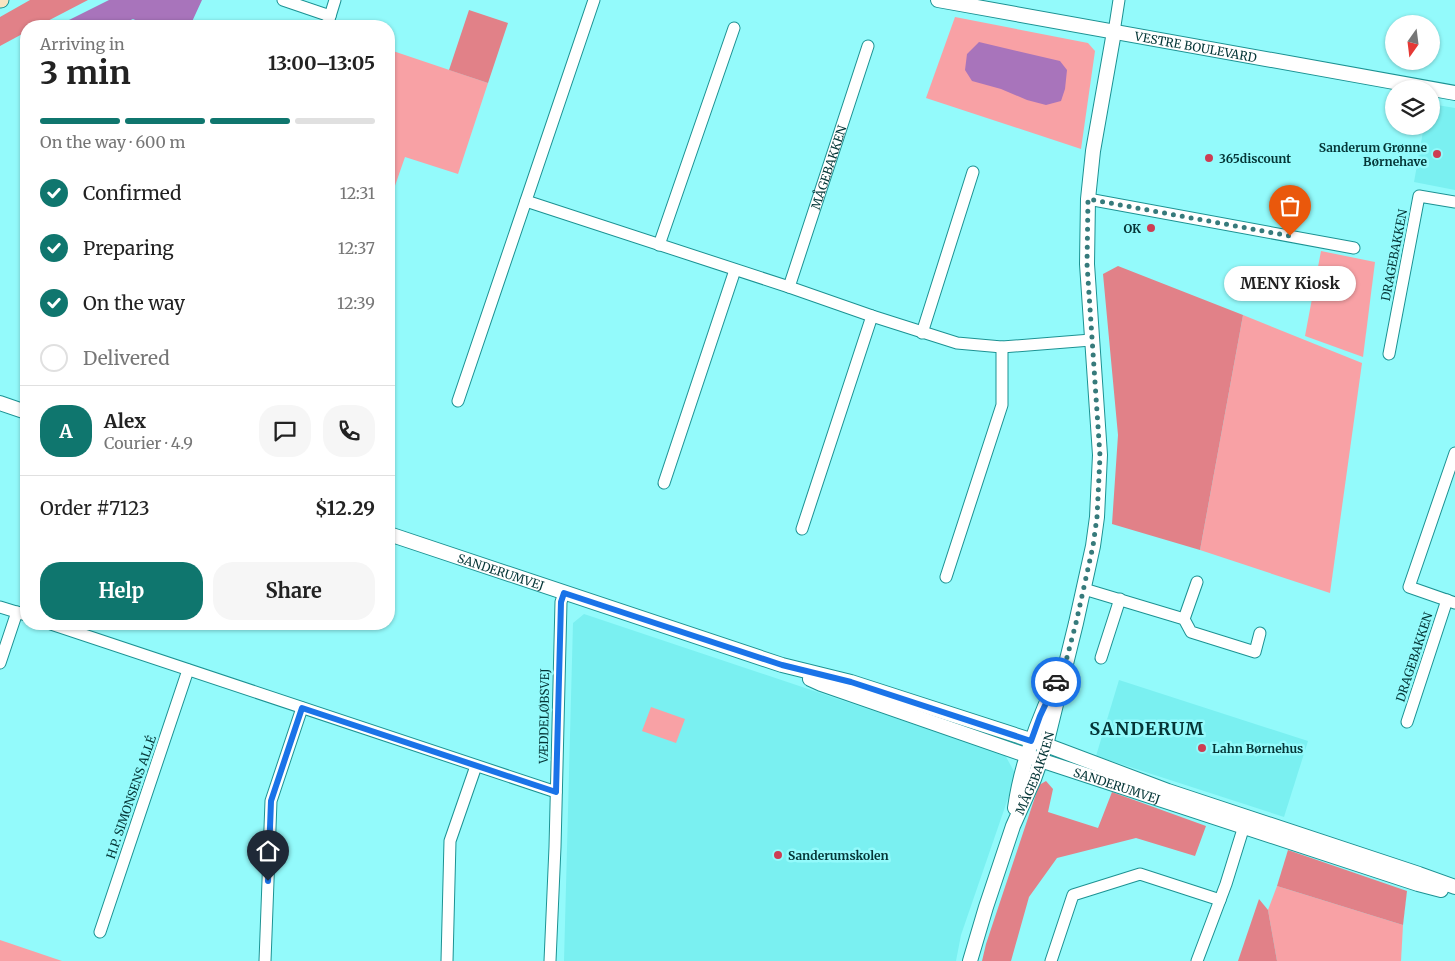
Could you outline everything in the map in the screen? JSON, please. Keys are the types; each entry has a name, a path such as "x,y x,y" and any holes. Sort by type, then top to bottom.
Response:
{"street":[{"path":"283,0 326,20"},
{"path":"328,20 335,0"},
{"path":"458,401 594,0"},
{"name":"VESTRE BOULEVARD","path":"938,0 1455,93"},
{"path":"1114,32 1119,0"},
{"path":"659,245 734,28"},
{"name":"MÅGEBAKKEN","path":"970,961 1013,826 1034,779 1046,745 1084,589 1094,536 1100,456 1087,264 1088,199 1093,151 1114,32"},
{"name":"MÅGEBAKKEN","path":"789,288 868,46"},
{"path":"922,333 973,172"},
{"name":"DRAGEBAKKEN","path":"1389,354 1419,196 1455,202"},
{"path":"1088,199 1354,248"},
{"path":"526,201 957,343 1002,347 1091,340"},
{"path":"664,484 735,270"},
{"path":"802,529 872,316"},
{"path":"946,577 1002,405 1002,347"},
{"path":"0,403 20,410"},
{"name":"DRAGEBAKKEN","path":"1407,722 1451,602 1409,587 1455,453"},
{"name":"SANDERUMVEJ","path":"395,536 782,665 851,682 1046,745 1168,791 1455,887"},
{"path":"1184,619 1197,582"},
{"path":"1084,589 1184,619 1192,632 1254,652 1260,633"},
{"name":"VÆDDELØBSVEJ","path":"550,961 561,602 564,593"},
{"path":"1101,658 1120,599"},
{"path":"0,606 20,613"},
{"path":"0,664 20,619"},
{"path":"69,630 556,792"},
{"name":"MÅGEBAKKEN","path":"1013,826 1016,800 1026,756 1040,716 1066,661"},
{"name":"SANDERUMVEJ","path":"782,665 821,684 1026,756 1418,884 1455,894"},
{"name":"H.P. SIMONSENS ALLÉ","path":"100,932 188,670"},
{"path":"265,961 271,801 302,708"},
{"path":"447,961 450,841 476,766"},
{"path":"1197,961 1220,900 1244,826"},
{"path":"1051,961 1074,895 1140,874 1220,900"}],"shaded area":[{"path":"30,0 88,0 50,20 20,20 20,35 0,46 0,17"},
{"path":"109,0 202,0 193,20 69,20"},
{"path":"469,10 508,23 488,83 449,70"},
{"path":"955,17 1088,43 1095,51 1081,149 926,98"},
{"path":"979,42 1060,61 1067,70 1065,89 1061,101 1046,105 972,81 965,70 967,54"},
{"path":"395,52 488,83 458,174 405,157 395,186"},
{"name":"Sanderum Grønne Børnehave","path":"1440,106 1455,108 1455,190 1414,182 1422,135 1440,135"},
{"path":"1321,251 1375,262 1363,357 1305,336"},
{"path":"1118,266 1243,315 1200,550 1112,524 1118,435 1103,274"},
{"path":"1243,315 1362,363 1330,593 1200,550"},
{"name":"Sanderumskolen","path":"584,614 1005,755 1016,775 961,935 956,961 564,961 573,623"},
{"name":"Lahn Børnehus","path":"1119,680 1308,741 1284,817 1096,756"},
{"path":"651,707 685,719 676,743 642,731"},
{"path":"1046,781 1053,789 1048,812 1098,828 1112,792 1206,826 1195,856 1136,838 1057,858 1029,897 1011,961 982,961 1039,785"},
{"path":"1288,850 1407,891 1403,925 1277,886"},
{"path":"1277,886 1403,925 1401,961 1277,961 1268,910"},
{"path":"1259,899 1268,910 1277,961 1238,961"},
{"path":"0,940 62,961 0,961"}],"way so far":[{"path":"1056,682 1066,661 1076,623 1093,546 1097,517 1100,456 1087,264 1088,199 1290,236"}],"place":[{"name":"Sanderum Grønne Børnehave","path":"1437,154"},
{"name":"365discount","path":"1209,158"},
{"name":"OK","path":"1151,228"},
{"name":"MENY Kiosk","path":"1290,236"},
{"name":"Lahn Børnehus","path":"1202,748"},
{"name":"Sanderumskolen","path":"778,855"}],"district":[{"name":"SANDERUM","path":"1147,728"}],"route":[{"path":"268,881 271,801 302,708 556,792 561,602 564,593 782,665 851,682 1031,741 1056,682"}]}
